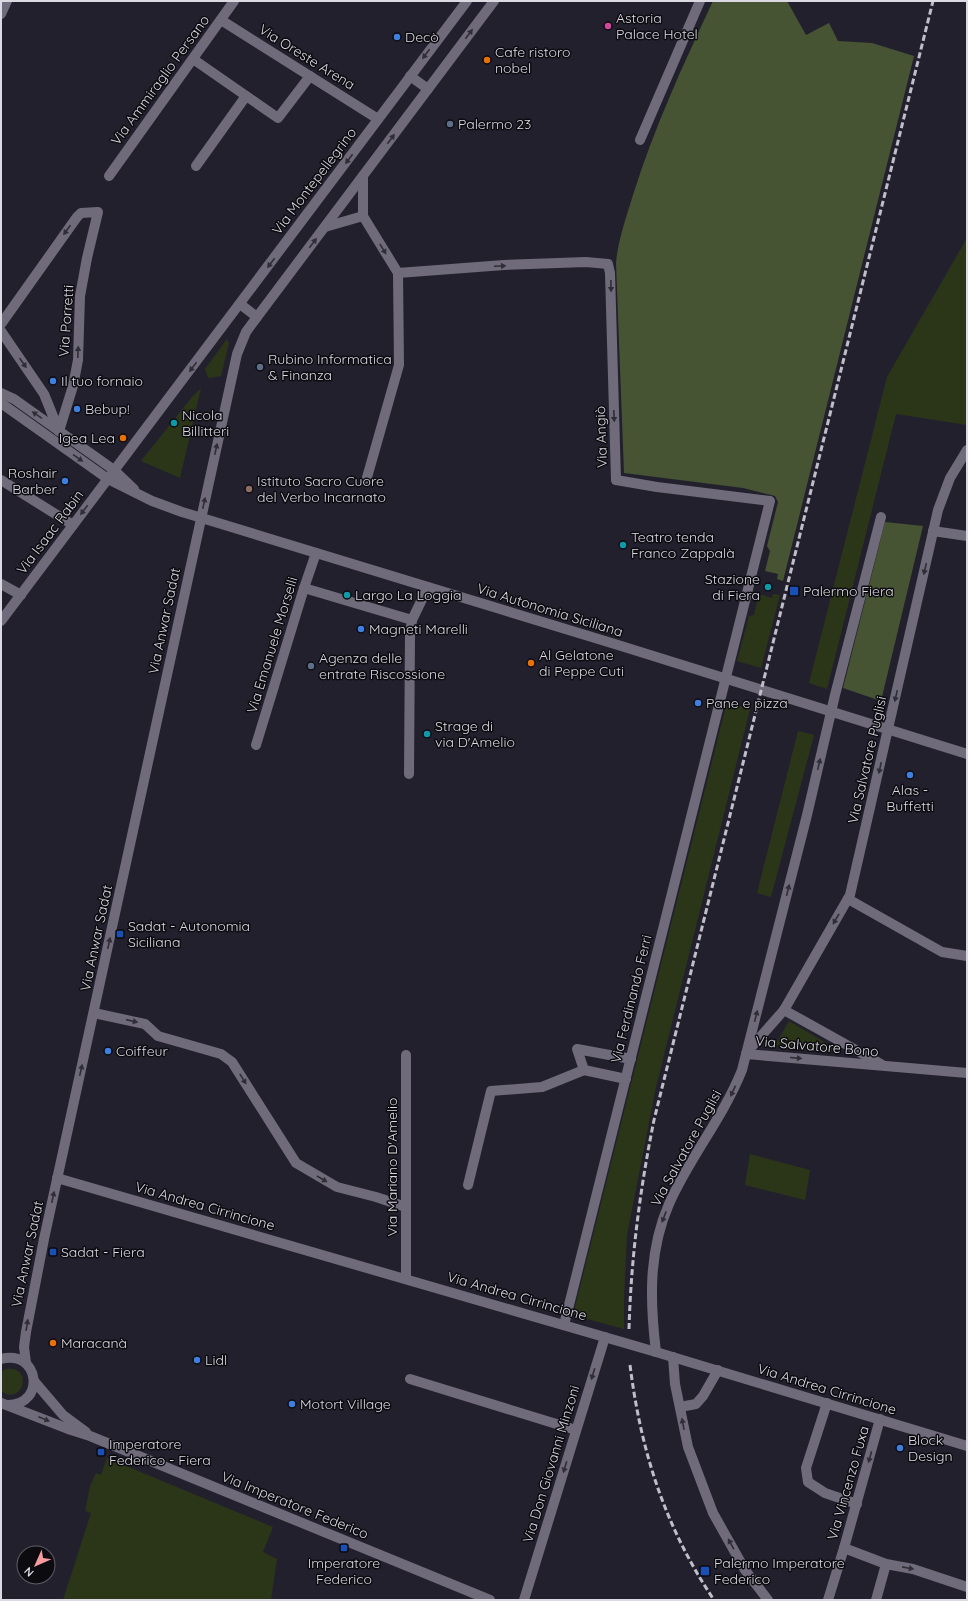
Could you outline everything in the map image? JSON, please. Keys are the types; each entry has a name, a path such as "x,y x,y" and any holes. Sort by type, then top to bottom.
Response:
{"street":[{"path":"1,14 7,1"},
{"name":"Via Ammiraglio Persano","path":"109,176 234,1"},
{"name":"Via Montepellegrino","path":"108,479 467,1"},
{"path":"240,304 257,317 494,1"},
{"path":"640,140 700,1"},
{"name":"Via Oreste Arena","path":"221,20 378,119"},
{"path":"193,59 278,118 310,76"},
{"path":"410,76 428,89"},
{"path":"196,166 246,96"},
{"path":"363,176 363,216 398,272 400,365 366,481"},
{"name":"Via Porretti","path":"1,324 77,217 81,213 98,212 80,296 78,360 73,386 59,431"},
{"path":"325,227 363,216"},
{"name":"Via Angiò","path":"398,272 504,265 571,263 608,264 610,273 616,480 658,488 770,501 729,661 731,681"},
{"name":"Via Anwar Sadat","path":"90,1436 63,1415 34,1381 30,1368 26,1363 24,1347 27,1322 231,378 241,342 257,317"},
{"path":"1,331 44,394 59,431"},
{"path":"1,393 14,399 114,470 140,494"},
{"path":"1,403 108,479 140,494"},
{"name":"Via Salvatore Puglisi","path":"746,1054 784,1010 850,896 933,531 950,478 967,450"},
{"name":"Via Isaac Rabin","path":"1,622 108,479"},
{"path":"1,480 73,525"},
{"name":"Via Autonomia Siciliana","path":"140,494 152,501 201,518 967,754"},
{"name":"Via Salvatore Puglisi","path":"656,1352 651,1294 653,1266 661,1226 669,1204 728,1102 742,1070 881,517"},
{"path":"933,531 967,536"},
{"name":"Via Emanuele Morselli","path":"256,745 316,553"},
{"path":"1,584 21,594"},
{"path":"409,774 410,634 412,620 428,587"},
{"path":"304,588 412,620"},
{"name":"Via Ferdinando Ferri","path":"564,1325 631,1059 731,681"},
{"path":"848,899 942,952 967,956"},
{"name":"Via Salvatore Bono","path":"784,1010 885,1066"},
{"path":"94,1013 145,1024 158,1036 221,1054 232,1062 296,1163 337,1187 376,1197 406,1207"},
{"path":"584,1070 577,1049 631,1059"},
{"name":"Via Salvatore Bono","path":"746,1054 967,1073"},
{"name":"Via Mariano D'Amelio","path":"406,1055 406,1279"},
{"path":"468,1185 492,1091 542,1087 584,1070 626,1079"},
{"name":"Via Andrea Cirrincione","path":"57,1178 718,1370 967,1446"},
{"name":"Via Don Giovanni Minzoni","path":"524,1600 605,1337"},
{"path":"673,1357 675,1384 688,1447 713,1513 745,1570 768,1600"},
{"path":"1,1359 14,1358 26,1363"},
{"path":"680,1407 696,1404 703,1396 718,1370"},
{"path":"410,1378 576,1430"},
{"path":"4,1404 20,1403 26,1399 33,1388 34,1381"},
{"path":"827,1403 806,1468 808,1482 825,1493 857,1504"},
{"path":"4,1404 90,1436"},
{"name":"Via Vincenzo Fuxa","path":"828,1600 857,1504 880,1419"},
{"name":"Via Imperatore Federico","path":"90,1436 490,1600"},
{"path":"844,1548 886,1564 913,1569 967,1587"},
{"path":"876,1600 886,1564"}],"green space":[{"path":"713,1 787,1 806,35 829,23 838,41 872,43 914,56 783,581 777,579 778,574 765,571 770,551 767,546 778,502 775,496 743,488 624,473 616,263 619,246 633,195 650,145 680,73"},
{"path":"967,238 967,425 896,414 827,689 809,683 887,377"},
{"path":"227,339 229,343 221,376 210,378 208,377 205,369"},
{"path":"201,388 180,478 141,461 192,397"},
{"path":"885,522 923,526 881,701 843,688"},
{"path":"759,594 772,598 773,594 780,595 761,668 737,661 749,616 754,615"},
{"path":"727,702 750,709 656,1087 627,1235 624,1329 573,1315"},
{"path":"798,731 814,735 771,897 757,893"},
{"path":"789,1021 841,1052 775,1045"},
{"path":"750,1154 810,1170 805,1200 745,1185"},
{"path":"6,1369 15,1369 23,1378 20,1390 15,1394 9,1394 1,1391 1,1372"},
{"path":"107,1458 273,1527 263,1552 277,1559 271,1600 63,1600 91,1513 85,1511 90,1486 96,1473 101,1475"}],"railway":[{"path":"629,1329 637,1224 644,1172 654,1120 933,1"},
{"path":"630,1365 641,1428 648,1458 658,1488 682,1545 714,1600"}],"place":[{"name":"Astoria Palace Hotel","path":"608,26"},
{"name":"Decò","path":"397,37"},
{"name":"Cafe ristoro nobel","path":"487,60"},
{"name":"Palermo 23","path":"450,124"},
{"name":"Rubino Informatica & Finanza","path":"260,367"},
{"name":"Il tuo fornaio","path":"53,381"},
{"name":"Bebup!","path":"77,409"},
{"name":"Nicola Billitteri","path":"174,423"},
{"name":"Igea Lea","path":"123,438"},
{"name":"Roshair Barber","path":"65,481"},
{"name":"Istituto Sacro Cuore del Verbo Incarnato","path":"249,489"},
{"name":"Teatro tenda Franco Zappalà","path":"623,545"},
{"name":"Stazione di Fiera","path":"768,587"},
{"name":"Palermo Fiera","path":"794,591"},
{"name":"Largo La Loggia","path":"347,595"},
{"name":"Magneti Marelli","path":"361,629"},
{"name":"Al Gelatone di Peppe Cuti","path":"531,663"},
{"name":"Agenza delle entrate Riscossione","path":"311,666"},
{"name":"Pane e pizza","path":"698,703"},
{"name":"Strage di via D'Amelio","path":"427,734"},
{"name":"Alas - Buffetti","path":"910,775"},
{"name":"Sadat - Autonomia Siciliana","path":"120,934"},
{"name":"Coiffeur","path":"108,1051"},
{"name":"Sadat - Fiera","path":"53,1252"},
{"name":"Maracanà","path":"53,1343"},
{"name":"Lidl","path":"197,1360"},
{"name":"Motort Village","path":"292,1404"},
{"name":"Block Design","path":"900,1448"},
{"name":"Imperatore Federico - Fiera","path":"101,1452"},
{"name":"Imperatore Federico","path":"344,1548"},
{"name":"Palermo Imperatore Federico","path":"705,1571"}]}
